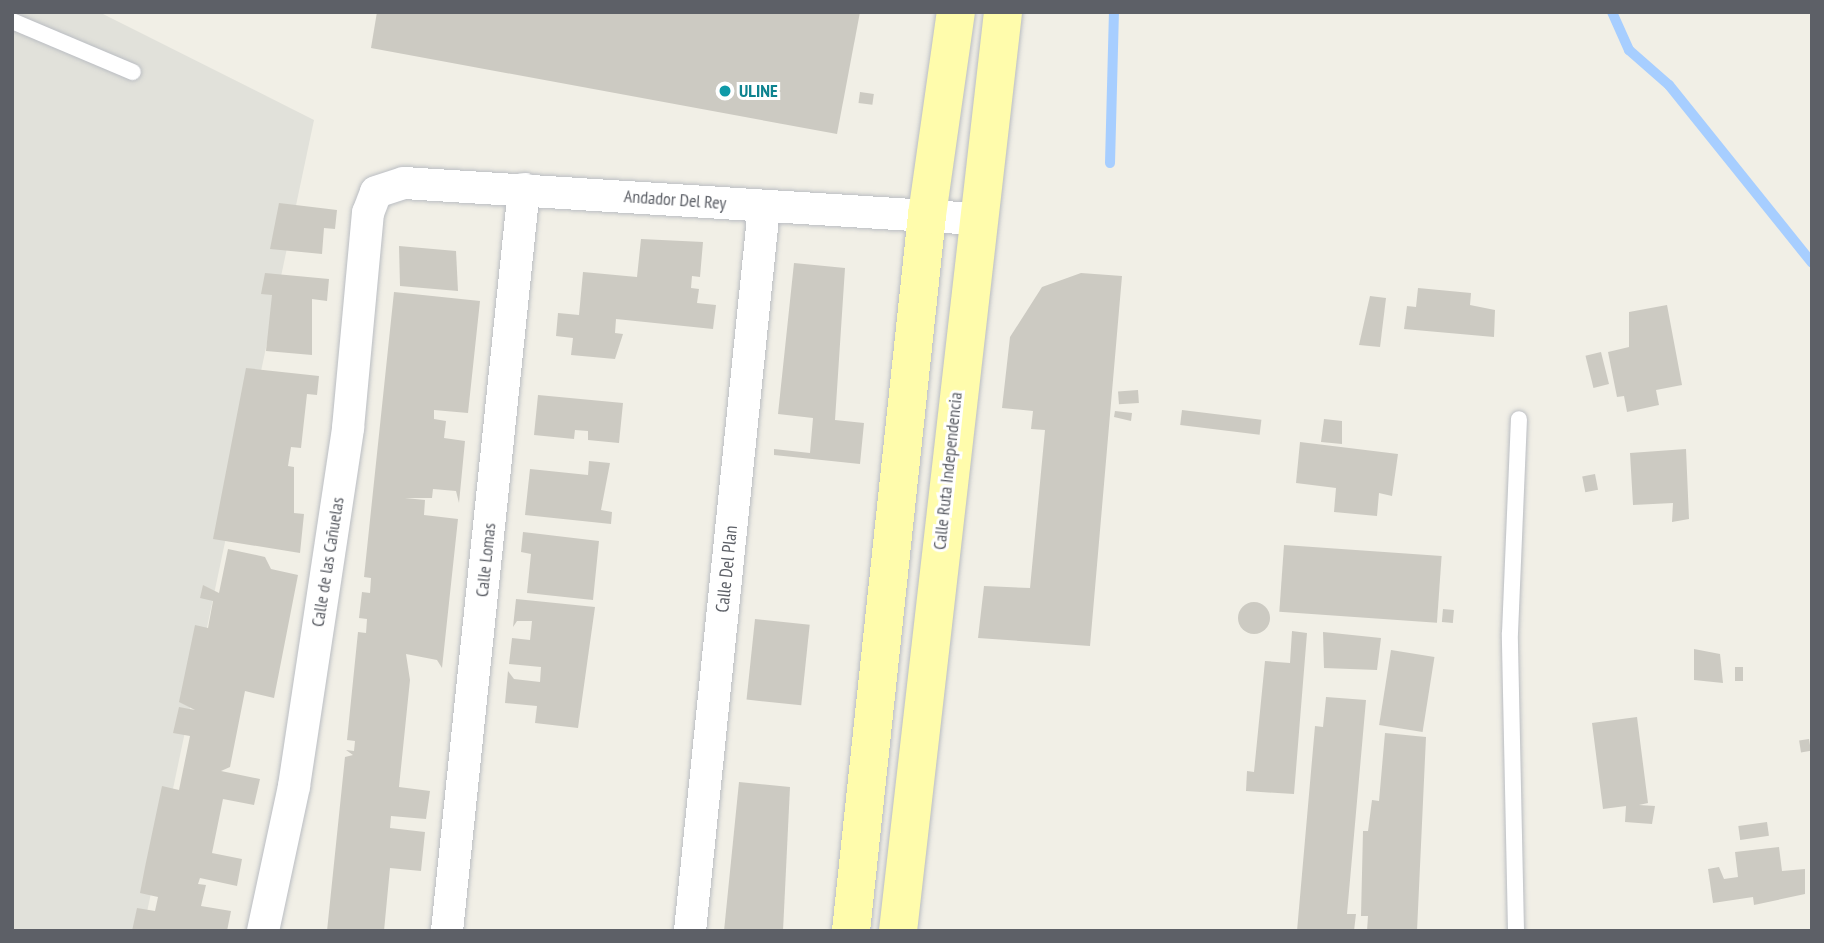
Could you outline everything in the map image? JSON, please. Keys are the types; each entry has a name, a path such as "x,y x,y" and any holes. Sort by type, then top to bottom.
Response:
{"main road":[{"path":"851,931 927,215 956,12"},
{"name":"Calle Ruta Independencia","path":"898,931 975,219 1003,12"}],"street":[{"name":"Andador Del Rey","path":"376,192 404,183 975,219"},
{"name":"Calle Lomas","path":"447,931 524,189"},
{"name":"Calle de las Cañuelas","path":"263,931 300,745 348,428 368,213 376,192"},
{"name":"Calle Del Plan","path":"690,931 764,207"}],"lane":[{"path":"12,21 133,72"},
{"path":"1516,931 1510,633 1519,419"}],"shaded area":[{"path":"12,12 99,12 314,120 143,931 12,931"}],"building":[{"name":"ULINE","path":"377,12 860,12 837,134 371,48"},
{"path":"860,92 874,94 872,105 858,103"},
{"path":"279,203 337,210 335,229 324,228 322,254 270,249"},
{"path":"641,239 703,242 700,277 692,276 691,288 699,289 697,303 716,305 713,329 616,319 615,333 623,334 615,359 571,355 573,338 556,336 558,313 579,315 583,272 637,277"},
{"path":"399,246 456,251 458,291 400,286"},
{"path":"794,263 845,268 835,420 864,423 860,464 774,455 774,449 810,453 813,418 778,414"},
{"path":"265,273 329,279 327,301 312,299 312,355 266,351 272,295 261,294"},
{"path":"1081,273 1122,276 1090,646 978,638 984,586 1030,588 1045,430 1031,429 1033,411 1002,408 1010,337 1042,287"},
{"path":"1418,288 1471,293 1470,305 1495,310 1494,337 1404,329 1407,306 1416,307"},
{"path":"394,292 480,301 468,413 434,410 434,419 446,421 444,438 465,441 459,503 456,491 433,489 432,498 405,498 425,500 424,515 458,519 442,668 437,660 406,654 410,680 399,787 430,791 426,819 391,816 390,828 425,832 421,871 390,868 384,931 327,931 345,757 353,755 346,750 354,751 355,741 347,740 358,632 366,633 367,619 359,618 362,592 370,593 371,578 364,577"},
{"path":"1370,296 1386,298 1380,347 1359,345"},
{"path":"1667,305 1682,385 1656,390 1659,405 1627,412 1624,396 1617,397 1608,352 1629,347 1629,312"},
{"path":"1601,352 1609,384 1593,388 1585,356"},
{"path":"246,368 319,376 317,395 307,394 301,448 291,447 288,466 294,467 294,513 304,514 300,553 213,539"},
{"path":"1138,390 1139,403 1119,404 1118,391"},
{"path":"538,395 623,403 619,443 588,440 588,431 575,430 574,439 534,435"},
{"path":"1182,410 1261,420 1260,435 1180,425"},
{"path":"1115,411 1132,413 1131,421 1114,417"},
{"path":"1324,419 1342,421 1342,444 1321,442"},
{"path":"1300,442 1398,454 1392,496 1379,493 1377,516 1334,512 1336,488 1296,483"},
{"path":"1686,449 1689,519 1672,522 1673,503 1633,505 1630,453"},
{"path":"589,461 610,463 601,510 612,512 611,524 525,515 530,469 588,475"},
{"path":"1595,474 1598,490 1585,492 1582,476"},
{"path":"523,532 599,541 593,600 527,593 531,554 521,552"},
{"path":"1284,545 1442,556 1437,623 1279,612"},
{"path":"228,549 265,557 271,569 298,575 274,698 245,691 230,767 221,771 260,779 254,805 223,799 212,853 242,859 237,886 200,878 198,884 206,885 201,906 231,911 227,931 132,931 137,908 155,911 158,897 140,893 145,867 162,786 179,790 190,736 173,733 179,707 195,710 179,702 195,625 208,628 213,601 200,598 203,585 219,593"},
{"path":"516,599 595,607 578,728 535,723 537,706 505,703 508,671 514,679 540,682 541,667 509,664 512,638 530,640 532,621 517,621 513,627"},
{"path":"1254,602 1266,606 1270,618 1266,630 1254,634 1242,630 1238,618 1242,606"},
{"path":"1443,609 1454,610 1453,623 1442,622"},
{"path":"755,619 810,625 801,705 747,700"},
{"path":"1292,631 1307,633 1294,794 1246,791 1247,771 1254,772 1265,661 1290,663"},
{"path":"1323,632 1381,638 1377,670 1324,668"},
{"path":"1694,649 1720,654 1723,683 1694,680"},
{"path":"1391,650 1434,657 1423,732 1379,725"},
{"path":"1735,667 1743,667 1743,681 1735,681"},
{"path":"1326,697 1366,700 1347,914 1356,914 1354,931 1297,931 1315,726 1323,727"},
{"path":"1637,717 1648,803 1639,805 1655,806 1652,824 1625,822 1626,806 1603,809 1592,723"},
{"path":"1385,733 1426,737 1417,931 1367,931 1368,916 1361,916 1363,831 1368,831 1372,800 1379,801"},
{"path":"1809,739 1811,751 1801,752 1799,741"},
{"path":"739,782 790,787 783,931 724,931"},
{"path":"1767,822 1769,836 1740,840 1738,826"},
{"path":"1779,847 1782,871 1805,869 1805,894 1754,905 1753,897 1713,903 1708,869 1719,867 1724,879 1738,877 1735,852"}],"waterway":[{"path":"1110,163 1114,12"},
{"path":"1612,12 1629,50 1669,85 1812,263"}],"place":[{"name":"ULINE","path":"725,91"}]}
